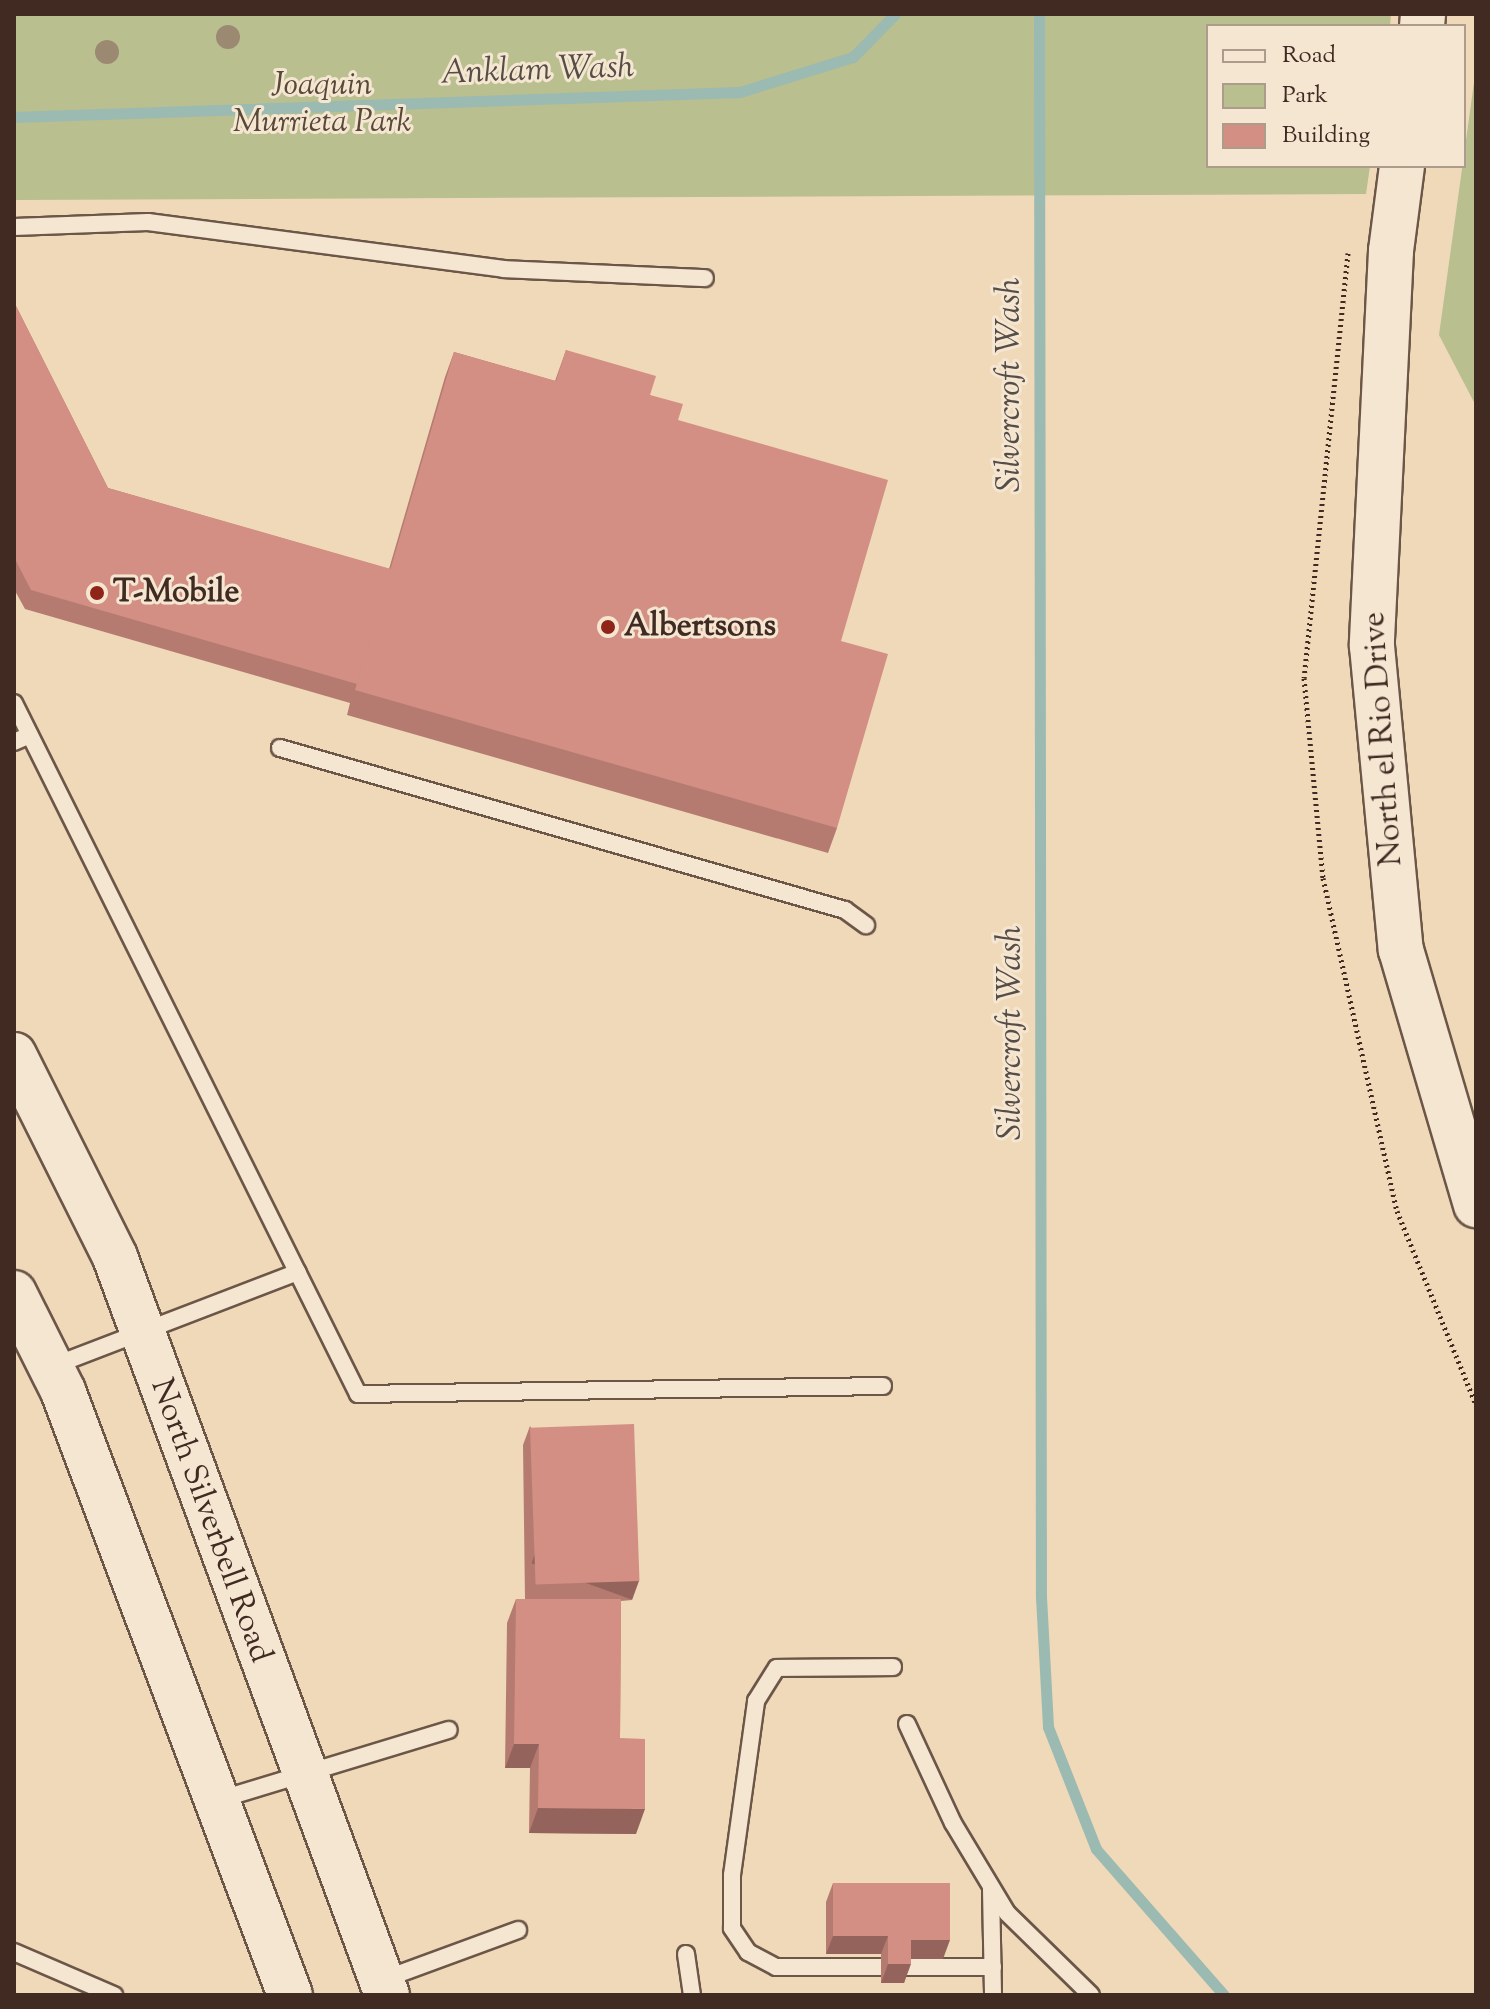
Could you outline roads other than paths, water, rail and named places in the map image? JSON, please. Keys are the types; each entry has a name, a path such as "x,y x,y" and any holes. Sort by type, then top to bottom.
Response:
{"main road":[{"name":"North el Rio Drive","path":"1402,168 1391,251 1372,646 1401,950 1476,1205"},
{"name":"North Silverbell Road","path":"14,1055 115,1257 300,1772 384,1988"},
{"path":"14,1293 51,1367 290,1995"}],"lane":[{"path":"14,227 148,222 504,269 705,278"},
{"path":"14,703 22,738 358,1394 883,1386"},
{"path":"280,748 845,910 866,925"},
{"path":"51,1367 298,1272"},
{"path":"881,1967 776,1967 748,1952 732,1928 738,1834 756,1701 777,1668 893,1667"},
{"path":"907,1724 1007,1913 1091,1995"},
{"path":"217,1800 300,1772 449,1730"},
{"path":"991,1887 993,1995"},
{"path":"384,1988 518,1930"},
{"path":"14,1952 114,1995"},
{"path":"686,1954 692,1995"},
{"path":"904,1967 993,1967"}],"waterway":[{"name":"Anklam Wash","path":"14,117 740,92 853,57 895,14"},
{"name":"Silvercroft Wash","path":"1039,14 1041,1597 1048,1727 1096,1849 1224,1995"}],"place":[{"name":"T-Mobile","path":"97,593"},
{"name":"Albertsons","path":"608,627"}],"park label":[{"name":"Joaquin Murrieta Park","path":"322,106"}]}
